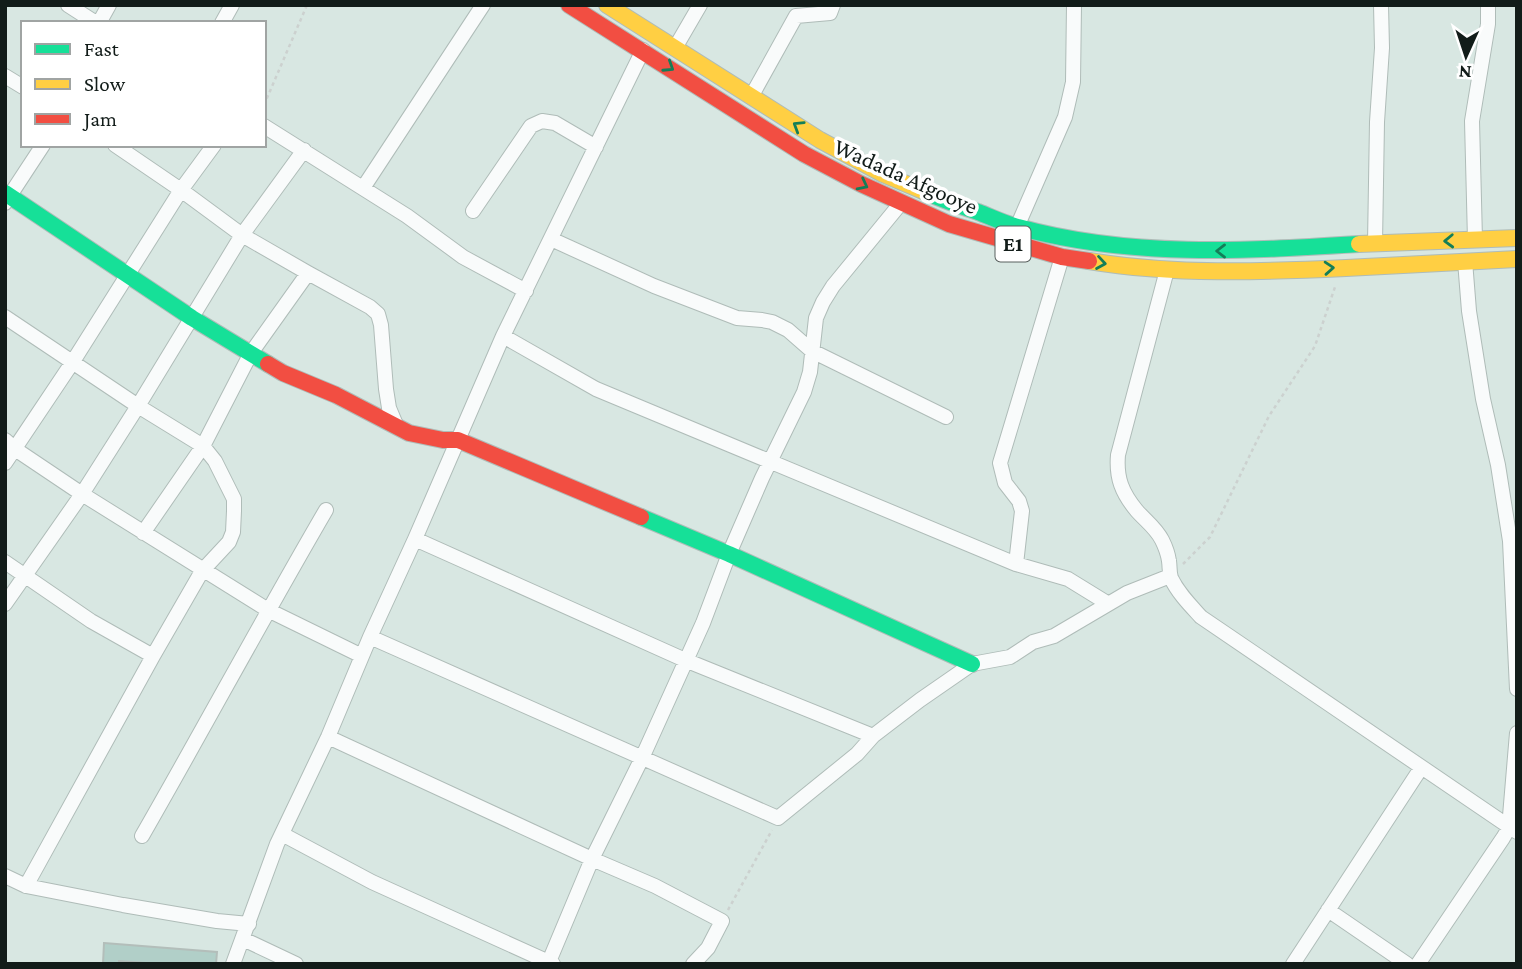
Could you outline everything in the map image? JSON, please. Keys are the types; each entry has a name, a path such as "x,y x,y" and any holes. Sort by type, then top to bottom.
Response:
{"main road":[{"name":"Wadada Afgooye","path":"569,5 804,154 901,204 949,224 1062,257 1167,270 1283,271 1517,259"},
{"name":"Wadada Afgooye","path":"607,5 820,140 883,174 1017,226 1067,239 1156,249 1220,251 1517,238"},
{"path":"7,197 192,318 283,373 336,395 410,433 443,440 458,440 729,554 972,664"}],"street":[{"path":"68,5 94,21"},
{"path":"98,21 108,5"},
{"path":"223,21 232,5"},
{"path":"363,188 483,5"},
{"path":"675,48 700,5"},
{"path":"751,97 796,16 830,13 834,5"},
{"path":"1017,226 1065,117 1073,82 1074,5"},
{"path":"1375,243 1381,5"},
{"path":"1475,240 1472,121 1488,24 1488,5"},
{"path":"233,964 277,844 328,737 503,336 643,50"},
{"path":"5,76 21,86"},
{"path":"472,211 531,126 542,121 555,123 596,147"},
{"path":"266,127 407,216 463,257 526,291"},
{"path":"7,197 42,147"},
{"path":"118,147 242,234 378,314 389,408 397,427"},
{"path":"5,464 10,444 72,363 181,190 213,147"},
{"path":"5,604 82,494 242,234 304,150"},
{"path":"282,834 372,882 550,963 592,859 703,624 729,554 804,392 810,372 816,318 823,302 833,286 901,204"},
{"path":"551,239 654,286 737,318 772,322 788,330 812,351 946,417"},
{"path":"1016,564 1022,511 1019,501 1005,483 1000,463 1062,257"},
{"path":"1465,261 1469,311 1483,399 1512,528 1510,541 1517,689"},
{"path":"1167,270 1117,465 1118,478 1127,496 1137,511 1156,529 1163,542 1170,576 1186,601 1201,617 1513,830"},
{"path":"143,533 203,446 251,353 308,273"},
{"path":"5,317 203,446 215,461 228,488 234,511 233,532 229,542 202,571 26,886"},
{"path":"503,336 596,389 1016,564 1068,579 1107,603"},
{"path":"10,444 82,494 268,611 362,656"},
{"path":"142,836 326,510"},
{"path":"415,539 685,660 873,736"},
{"path":"5,562 91,621 153,656"},
{"path":"370,637 778,818 857,754 873,736 972,664 1010,657 1032,642 1054,636 1107,603 1170,576"},
{"path":"1418,964 1503,838 1513,830 1517,733"},
{"path":"328,737 655,886 722,921 708,948 692,964"},
{"path":"1293,964 1421,768"},
{"path":"5,876 26,886 123,905 249,924"},
{"path":"1328,910 1406,964"},
{"path":"243,939 296,964"}],"path":[{"path":"266,100 307,5"},
{"path":"1170,576 1210,537 1269,416 1315,346 1342,267"},
{"path":"722,921 778,818"}],"building":[{"path":"104,943 217,952 216,964 119,961 119,964 103,964"}],"traffic: fast":[{"path":"923,191 1013,226 1102,244 1188,250 1359,244"},
{"path":"5,193 192,318 268,364"},
{"path":"641,517 972,664"}],"traffic: slow":[{"path":"607,5 820,140 883,174 923,191"},
{"path":"1359,244 1517,238"},
{"path":"1089,261 1153,269 1250,271 1517,259"}],"traffic: jam":[{"path":"569,5 804,154 861,184 949,224 1062,257 1089,261"},
{"path":"268,364 409,433 443,440 458,440 641,517"}]}
